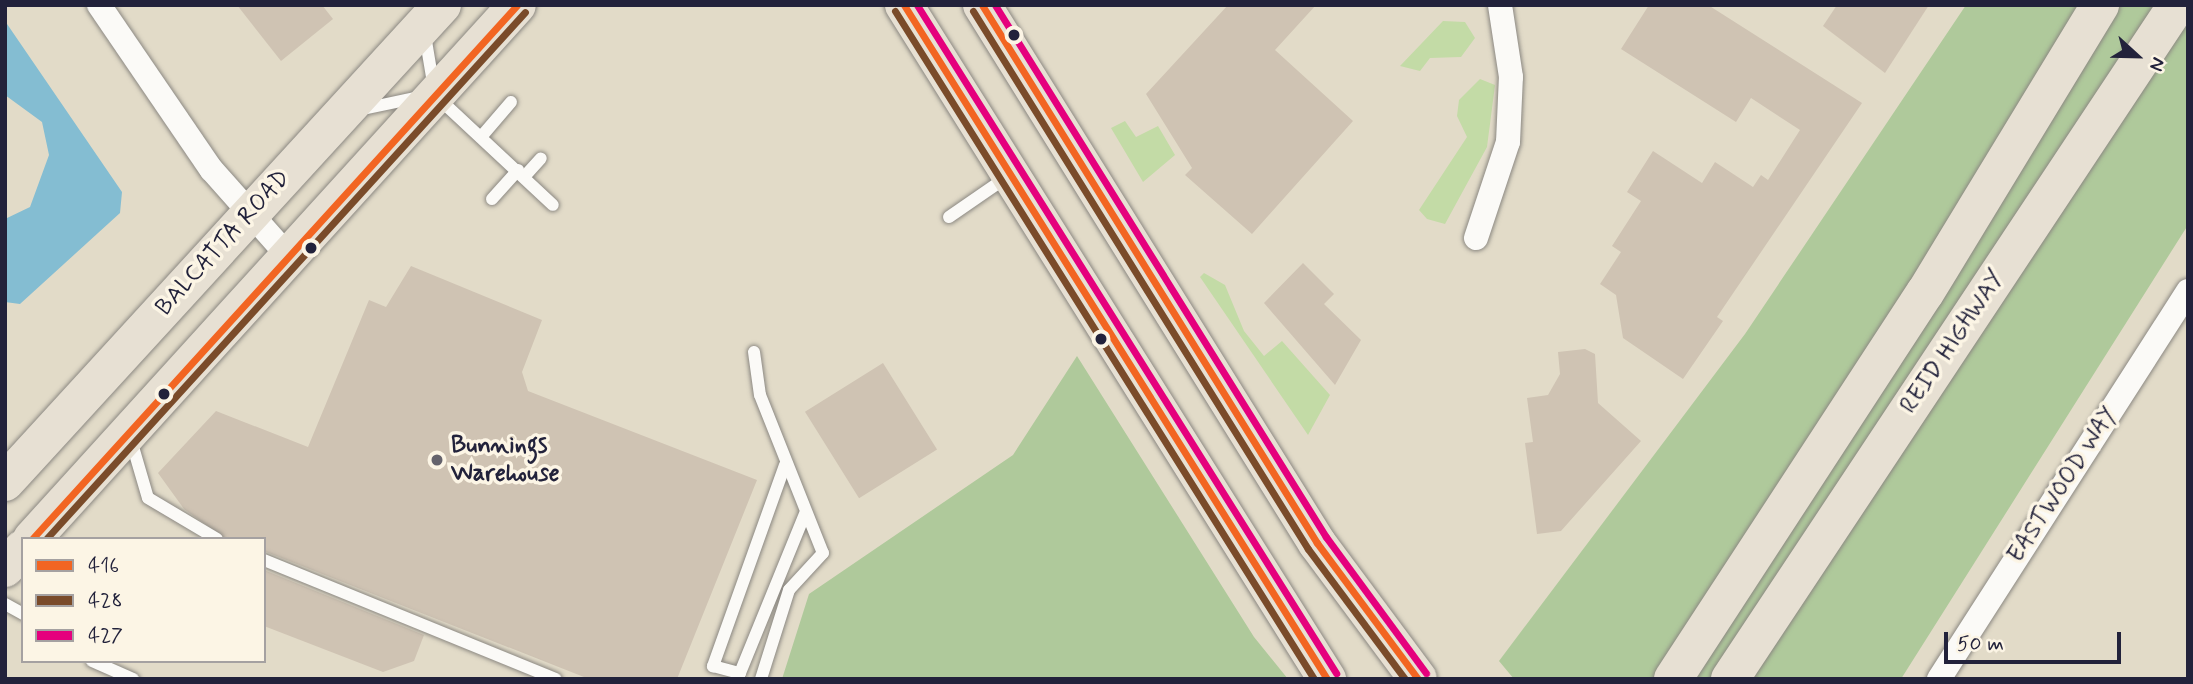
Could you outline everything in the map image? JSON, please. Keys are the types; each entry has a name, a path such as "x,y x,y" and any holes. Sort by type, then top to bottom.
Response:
{"main road":[{"path":"34,537 517,5"},
{"path":"904,5 1327,679"},
{"path":"982,5 1317,543 1418,679"},
{"name":"REID HIGHWAY","path":"1674,679 1926,293 2100,5"},
{"name":"REID HIGHWAY","path":"1730,679 2177,5"},
{"name":"BALCATTA ROAD","path":"5,482 433,15"},
{"path":"5,568 21,551"},
{"path":"1739,679 1764,628"}],"street":[{"path":"99,5 247,217 290,258"},
{"path":"1476,238 1508,142 1511,77 1500,5"},
{"name":"EASTWOOD WAY","path":"1939,679 2188,290"}],"lane":[{"path":"433,15 435,95"},
{"path":"339,115 404,96 435,95 553,205"},
{"path":"481,137 512,102"},
{"path":"492,199 541,158"},
{"path":"949,217 1010,175"},
{"path":"754,352 760,395 785,465 823,553 789,590 761,679"},
{"path":"56,537 130,433"},
{"path":"130,433 148,498 214,537"},
{"path":"785,465 713,666 740,673 805,514"},
{"path":"266,561 556,679"},
{"path":"5,604 21,613"},
{"path":"97,663 133,679"}],"green space":[{"path":"1966,5 2188,5 2188,225 1901,679 1514,679 1499,661 1745,334"},
{"path":"1443,21 1465,22 1475,38 1461,57 1430,58 1420,71 1400,66"},
{"path":"1480,79 1495,85 1487,147 1445,224 1427,219 1419,210 1467,137 1457,116 1459,100"},
{"path":"1125,121 1136,137 1158,126 1175,155 1143,182 1111,128"},
{"path":"1204,273 1225,285 1244,331 1264,356 1282,341 1330,395 1308,435 1200,277"},
{"path":"1077,356 1254,637 1288,679 782,679 809,594 1013,455"}],"water":[{"path":"5,21 122,192 120,213 20,304 5,302 5,219 30,207 49,155 42,122 5,95"}],"building":[{"path":"237,5 322,5 333,19 281,61"},
{"path":"1228,5 1316,5 1275,50 1353,121 1252,234 1185,175 1192,168 1146,94"},
{"path":"1649,5 1708,5 1862,103 1717,317 1723,321 1683,379 1623,338 1616,295 1600,284 1621,252 1612,246 1641,201 1627,192 1653,151 1702,183 1715,162 1753,187 1761,175 1768,180 1800,130 1751,98 1736,122 1621,49"},
{"path":"1837,5 1929,5 1885,73 1823,26"},
{"path":"1303,263 1334,294 1324,304 1361,340 1335,385 1264,303"},
{"name":"Bunnings Warehouse","path":"411,266 542,320 522,372 528,391 757,480 677,679 589,679 266,552 266,537 223,537 184,509 158,473 216,411 308,447 369,300 386,307"},
{"path":"1585,349 1595,354 1598,403 1641,441 1561,531 1537,534 1525,443 1533,442 1527,398 1548,395 1560,374 1558,352"},
{"path":"883,363 937,450 859,498 805,412"},
{"path":"266,571 424,635 414,661 383,672 266,627"}],"transit line":[{"name":"416","path":"34,537 517,5"},
{"name":"416","path":"904,5 1327,679"},
{"name":"427","path":"917,5 1336,673"},
{"name":"416","path":"982,5 1317,543 1418,679"},
{"name":"427","path":"995,5 1326,537 1426,673"},
{"name":"428","path":"895,11 1314,679"},
{"name":"428","path":"973,11 1308,549 1405,679"},
{"name":"428","path":"48,537 525,12"}],"place":[{"name":"Bunnings Warehouse","path":"437,460"}]}
